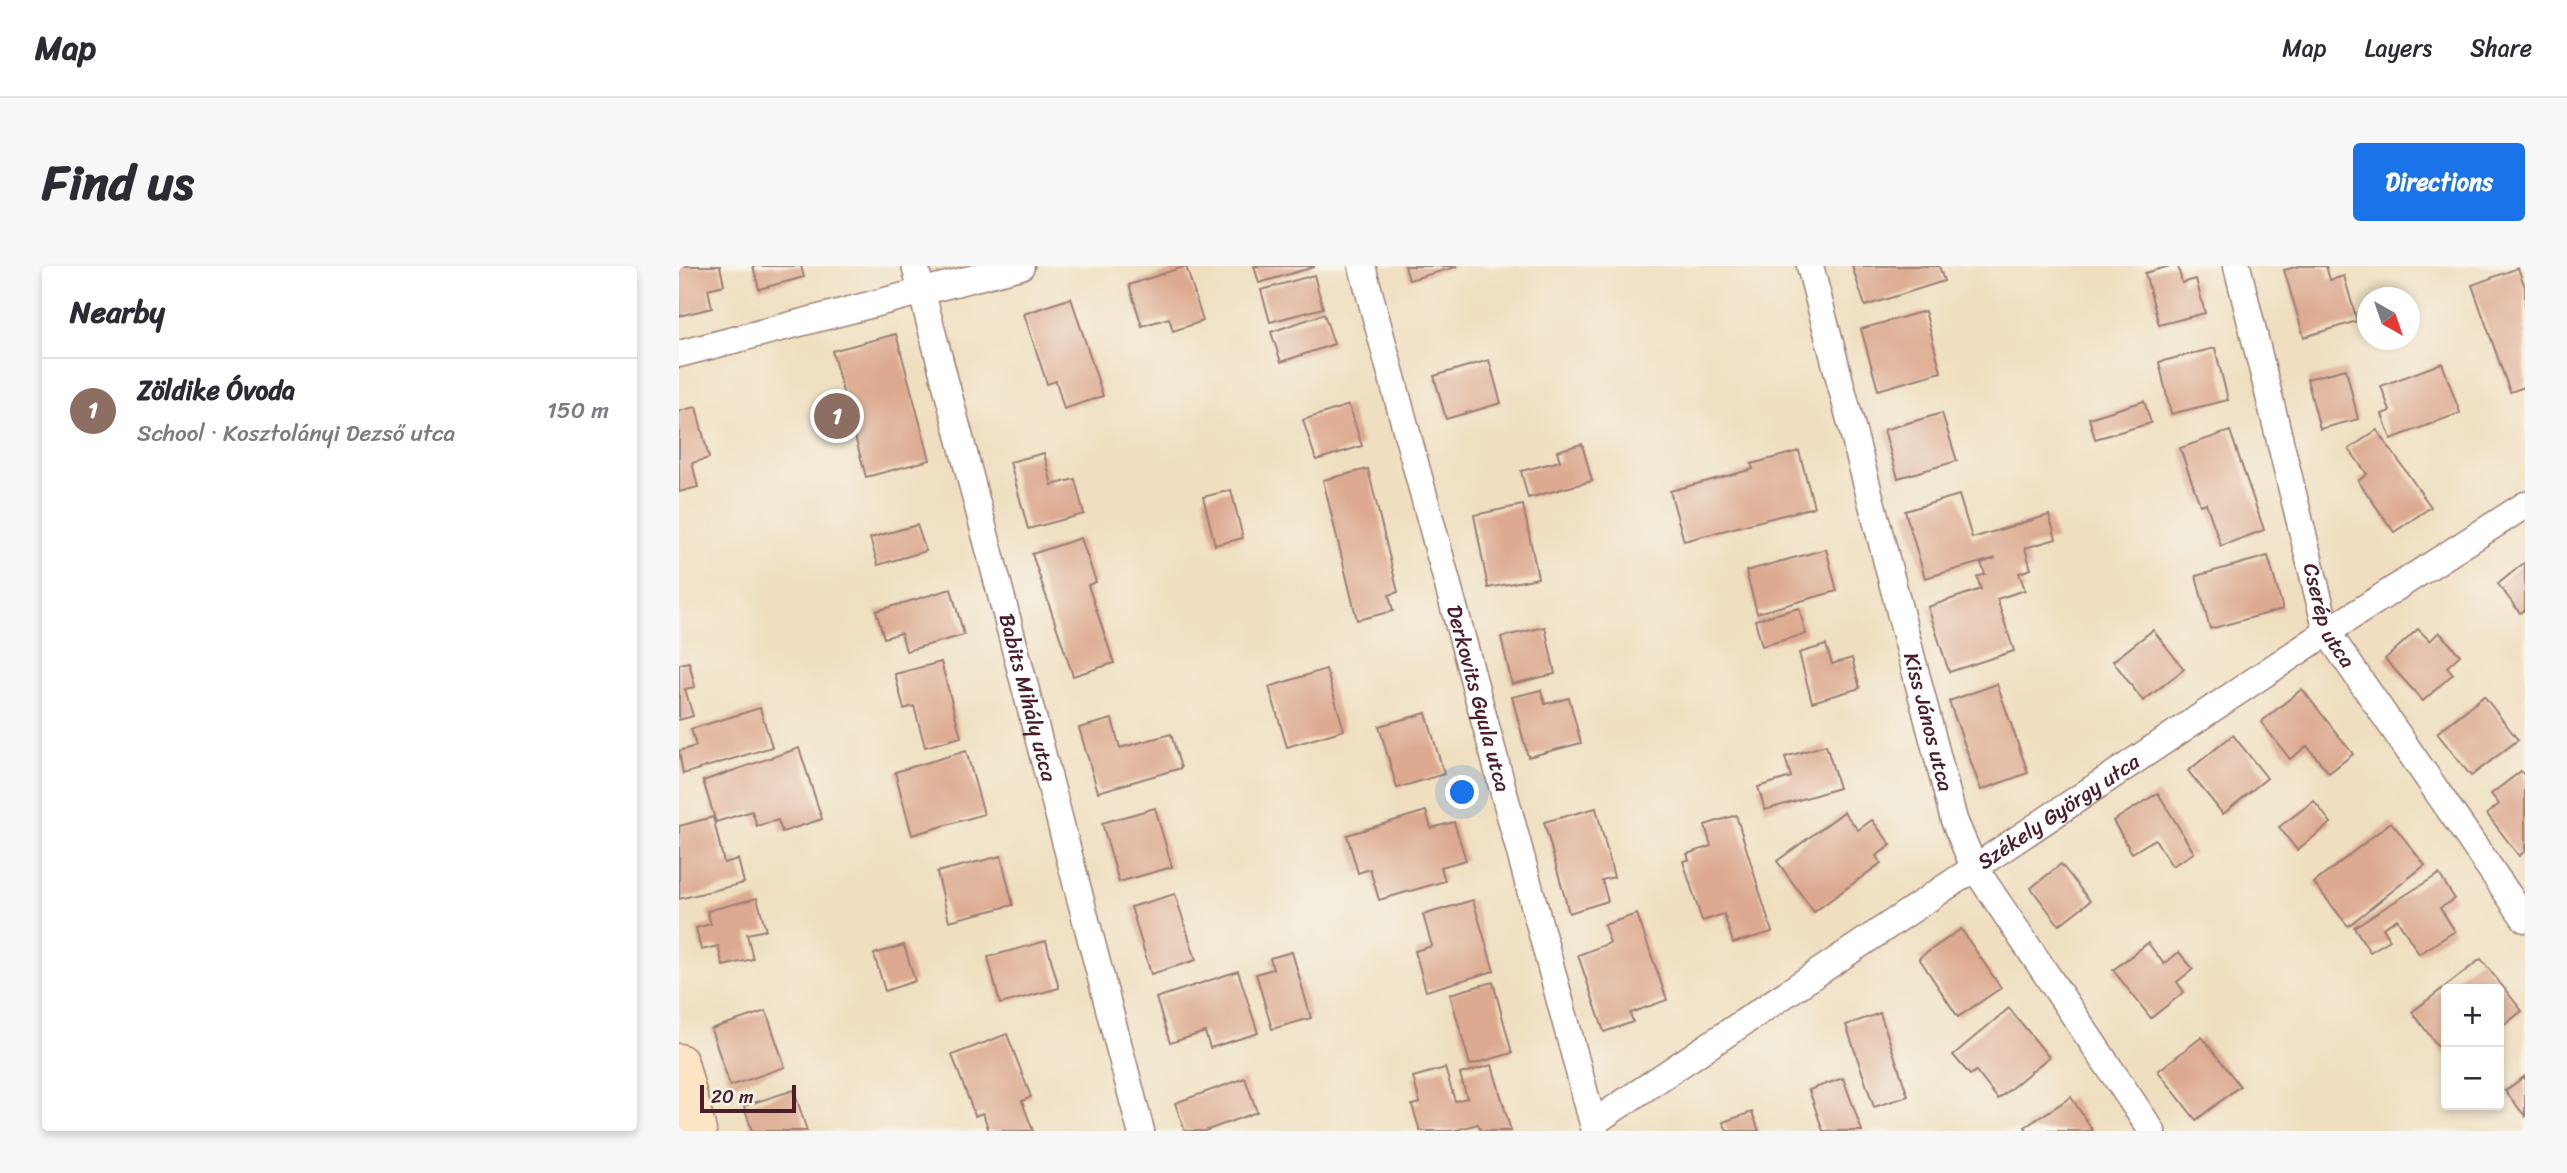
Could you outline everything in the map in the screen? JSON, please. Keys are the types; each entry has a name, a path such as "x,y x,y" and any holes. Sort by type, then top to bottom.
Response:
{"main road":[{"path":"679,1063 697,1131"}],"street":[{"name":"Babits Mihály utca","path":"915,266 1141,1131"},
{"path":"679,354 1021,266"},
{"name":"Derkovits Gyula utca","path":"1362,266 1594,1127"},
{"name":"Kiss János utca","path":"1810,266 1954,820 1974,867 2152,1131"},
{"name":"Cserép utca","path":"2237,266 2327,632 2525,919"},
{"name":"Székely György utca","path":"1594,1127 1974,867 2327,632 2525,505"}],"building":[{"path":"679,266 720,266 724,285 708,289 712,308 679,316"},
{"path":"753,266 801,266 804,277 759,289"},
{"path":"1186,266 1203,321 1173,331 1169,318 1142,326 1129,285"},
{"path":"1254,266 1314,266 1314,267 1259,283"},
{"path":"1405,266 1456,266 1456,267 1409,280"},
{"path":"1852,266 1939,266 1944,281 1865,306"},
{"path":"2178,266 2182,283 2196,279 2205,313 2159,325 2145,273"},
{"path":"2299,266 2326,266 2330,280 2344,276 2357,321 2304,337 2284,270"},
{"path":"2518,268 2525,287 2525,387 2510,392 2472,285"},
{"path":"1314,275 1323,308 1270,322 1261,290"},
{"path":"1071,298 1103,396 1064,409 1056,381 1047,384 1024,314"},
{"path":"1925,311 1941,372 1878,390 1861,329"},
{"path":"1324,314 1334,344 1281,362 1271,332"},
{"path":"896,334 930,460 866,477 832,351"},
{"path":"2215,348 2228,400 2171,414 2159,362"},
{"path":"1489,360 1501,403 1446,419 1434,376"},
{"path":"2442,363 2460,413 2391,439 2382,414 2390,411 2381,386"},
{"path":"2346,369 2358,419 2320,429 2307,379"},
{"path":"2144,401 2151,423 2095,439 2089,418"},
{"path":"1349,405 1362,446 1316,460 1303,420"},
{"path":"696,407 709,458 692,463 698,487 679,492 679,411"},
{"path":"1942,413 1957,461 1898,478 1884,430"},
{"path":"2377,430 2431,507 2394,532 2358,481 2367,474 2349,449"},
{"path":"2230,431 2264,530 2221,546 2206,503 2200,505 2180,448"},
{"path":"1582,444 1592,481 1528,498 1521,471 1560,461 1557,451"},
{"path":"1799,451 1814,507 1684,541 1670,491 1753,469 1751,464"},
{"path":"1044,453 1052,485 1075,479 1084,514 1028,529 1010,462"},
{"path":"1368,469 1398,592 1389,595 1393,611 1357,620 1323,480"},
{"path":"1231,490 1243,538 1215,545 1203,497"},
{"path":"1959,495 1972,538 2049,515 2056,539 2025,548 2031,569 2019,573 2025,590 1997,599 2014,651 1949,672 1928,607 1981,589 1977,577 1985,574 1981,563 1996,558 1925,578 1905,511"},
{"path":"1523,505 1538,578 1488,588 1474,515"},
{"path":"917,525 926,551 878,565 870,538"},
{"path":"1081,538 1096,582 1088,585 1114,663 1073,676 1032,554"},
{"path":"1826,549 1837,591 1757,613 1746,571"},
{"path":"2268,556 2283,609 2210,629 2196,576"},
{"path":"2525,562 2525,610 2520,613 2498,584"},
{"path":"951,589 964,635 906,651 901,633 884,638 876,611"},
{"path":"1799,608 1806,634 1762,646 1755,620"},
{"path":"1545,627 1555,674 1512,684 1501,637"},
{"path":"2418,629 2430,641 2439,632 2460,655 2447,667 2453,674 2423,701 2385,659"},
{"path":"2153,630 2184,669 2143,701 2113,661"},
{"path":"1826,645 1832,664 1852,658 1860,688 1812,702 1799,653"},
{"path":"689,662 695,687 685,689 693,716 679,720 679,664"},
{"path":"941,662 961,737 925,747 914,706 904,709 895,674"},
{"path":"1326,669 1344,730 1287,747 1269,687"},
{"path":"1997,684 2028,773 1981,790 1949,701"},
{"path":"2302,689 2353,754 2329,773 2307,746 2290,759 2261,722"},
{"path":"1541,690 1545,704 1569,698 1581,743 1528,757 1512,697"},
{"path":"2484,696 2518,740 2471,776 2437,733"},
{"path":"760,708 772,747 683,774 679,751 696,746 691,729"},
{"path":"1426,713 1444,774 1397,788 1379,726"},
{"path":"1112,719 1120,748 1171,734 1181,768 1098,792 1079,728"},
{"path":"2233,735 2267,778 2223,814 2188,771"},
{"path":"1826,745 1839,788 1765,810 1758,787 1791,777 1785,757"},
{"path":"799,748 822,819 782,832 778,820 757,826 752,811 716,822 703,781"},
{"path":"966,751 984,814 912,835 895,772"},
{"path":"2521,771 2525,776 2525,851 2519,856 2487,814 2499,804 2491,794"},
{"path":"2158,793 2194,853 2172,866 2155,839 2132,853 2113,821"},
{"path":"2314,801 2331,823 2297,850 2279,827"},
{"path":"1155,808 1172,867 1119,882 1102,823"},
{"path":"1596,808 1614,877 1602,880 1608,901 1569,913 1544,822"},
{"path":"1426,811 1431,828 1454,822 1466,860 1441,867 1445,881 1379,900 1370,869 1358,873 1347,835"},
{"path":"1844,812 1858,830 1872,820 1891,845 1876,856 1881,863 1814,912 1777,861"},
{"path":"1736,815 1772,932 1733,943 1724,914 1702,921 1683,861 1689,860 1687,854 1711,846 1705,825"},
{"path":"713,817 724,863 738,859 744,883 679,899 679,826"},
{"path":"2391,822 2425,865 2348,926 2314,883"},
{"path":"1001,856 1013,905 949,921 937,872"},
{"path":"2061,864 2090,901 2059,925 2031,888"},
{"path":"2439,874 2455,899 2440,908 2455,931 2419,954 2397,919 2383,928 2390,940 2370,952 2354,927"},
{"path":"1175,894 1196,960 1151,974 1131,907"},
{"path":"757,898 766,930 747,934 753,959 723,966 718,946 701,950 696,928 711,924 707,911"},
{"path":"1473,900 1494,971 1426,991 1415,951 1432,946 1423,915"},
{"path":"1637,914 1667,1000 1630,1013 1633,1022 1604,1032 1578,955 1610,943 1604,925"},
{"path":"1961,929 2001,988 1958,1017 1919,958"},
{"path":"1046,941 1059,988 1000,1004 988,957"},
{"path":"2148,943 2164,964 2179,952 2193,969 2177,982 2184,992 2151,1018 2113,970"},
{"path":"904,945 915,981 885,991 874,954"},
{"path":"1292,952 1311,1018 1272,1029 1256,974 1273,969 1270,958"},
{"path":"2481,959 2501,984 2448,984"},
{"path":"1238,971 1258,1033 1210,1048 1205,1032 1170,1043 1156,998"},
{"path":"1493,982 1512,1053 1470,1065 1450,994"},
{"path":"2504,988 2522,1011 2504,1025"},
{"path":"2441,990 2441,1050 2412,1012"},
{"path":"2009,1008 2049,1057 1998,1099 1976,1071 1970,1075 1953,1055"},
{"path":"766,1011 785,1067 730,1086 711,1029"},
{"path":"1880,1013 1908,1096 1874,1107 1846,1025"},
{"path":"1007,1034 1031,1097 1022,1101 1033,1131 989,1131 983,1113 975,1116 952,1055"},
{"path":"2202,1037 2240,1086 2196,1120 2158,1071"},
{"path":"1492,1065 1511,1131 1481,1131 1478,1124 1453,1131 1420,1131 1412,1105 1420,1103 1413,1077 1445,1068 1455,1101 1467,1098 1460,1074"},
{"path":"2525,1076 2525,1116 2505,1091"},
{"path":"1245,1078 1257,1112 1205,1131 1185,1131 1175,1103"},
{"path":"1843,1078 1862,1131 1823,1131 1809,1090"},
{"path":"794,1090 807,1131 752,1131 744,1106"},
{"path":"2071,1097 2093,1131 2028,1131 2025,1127"},
{"path":"1752,1112 1759,1131 1727,1131 1723,1122"}],"place":[{"name":"Zöldike Óvoda","path":"837,416"}]}
